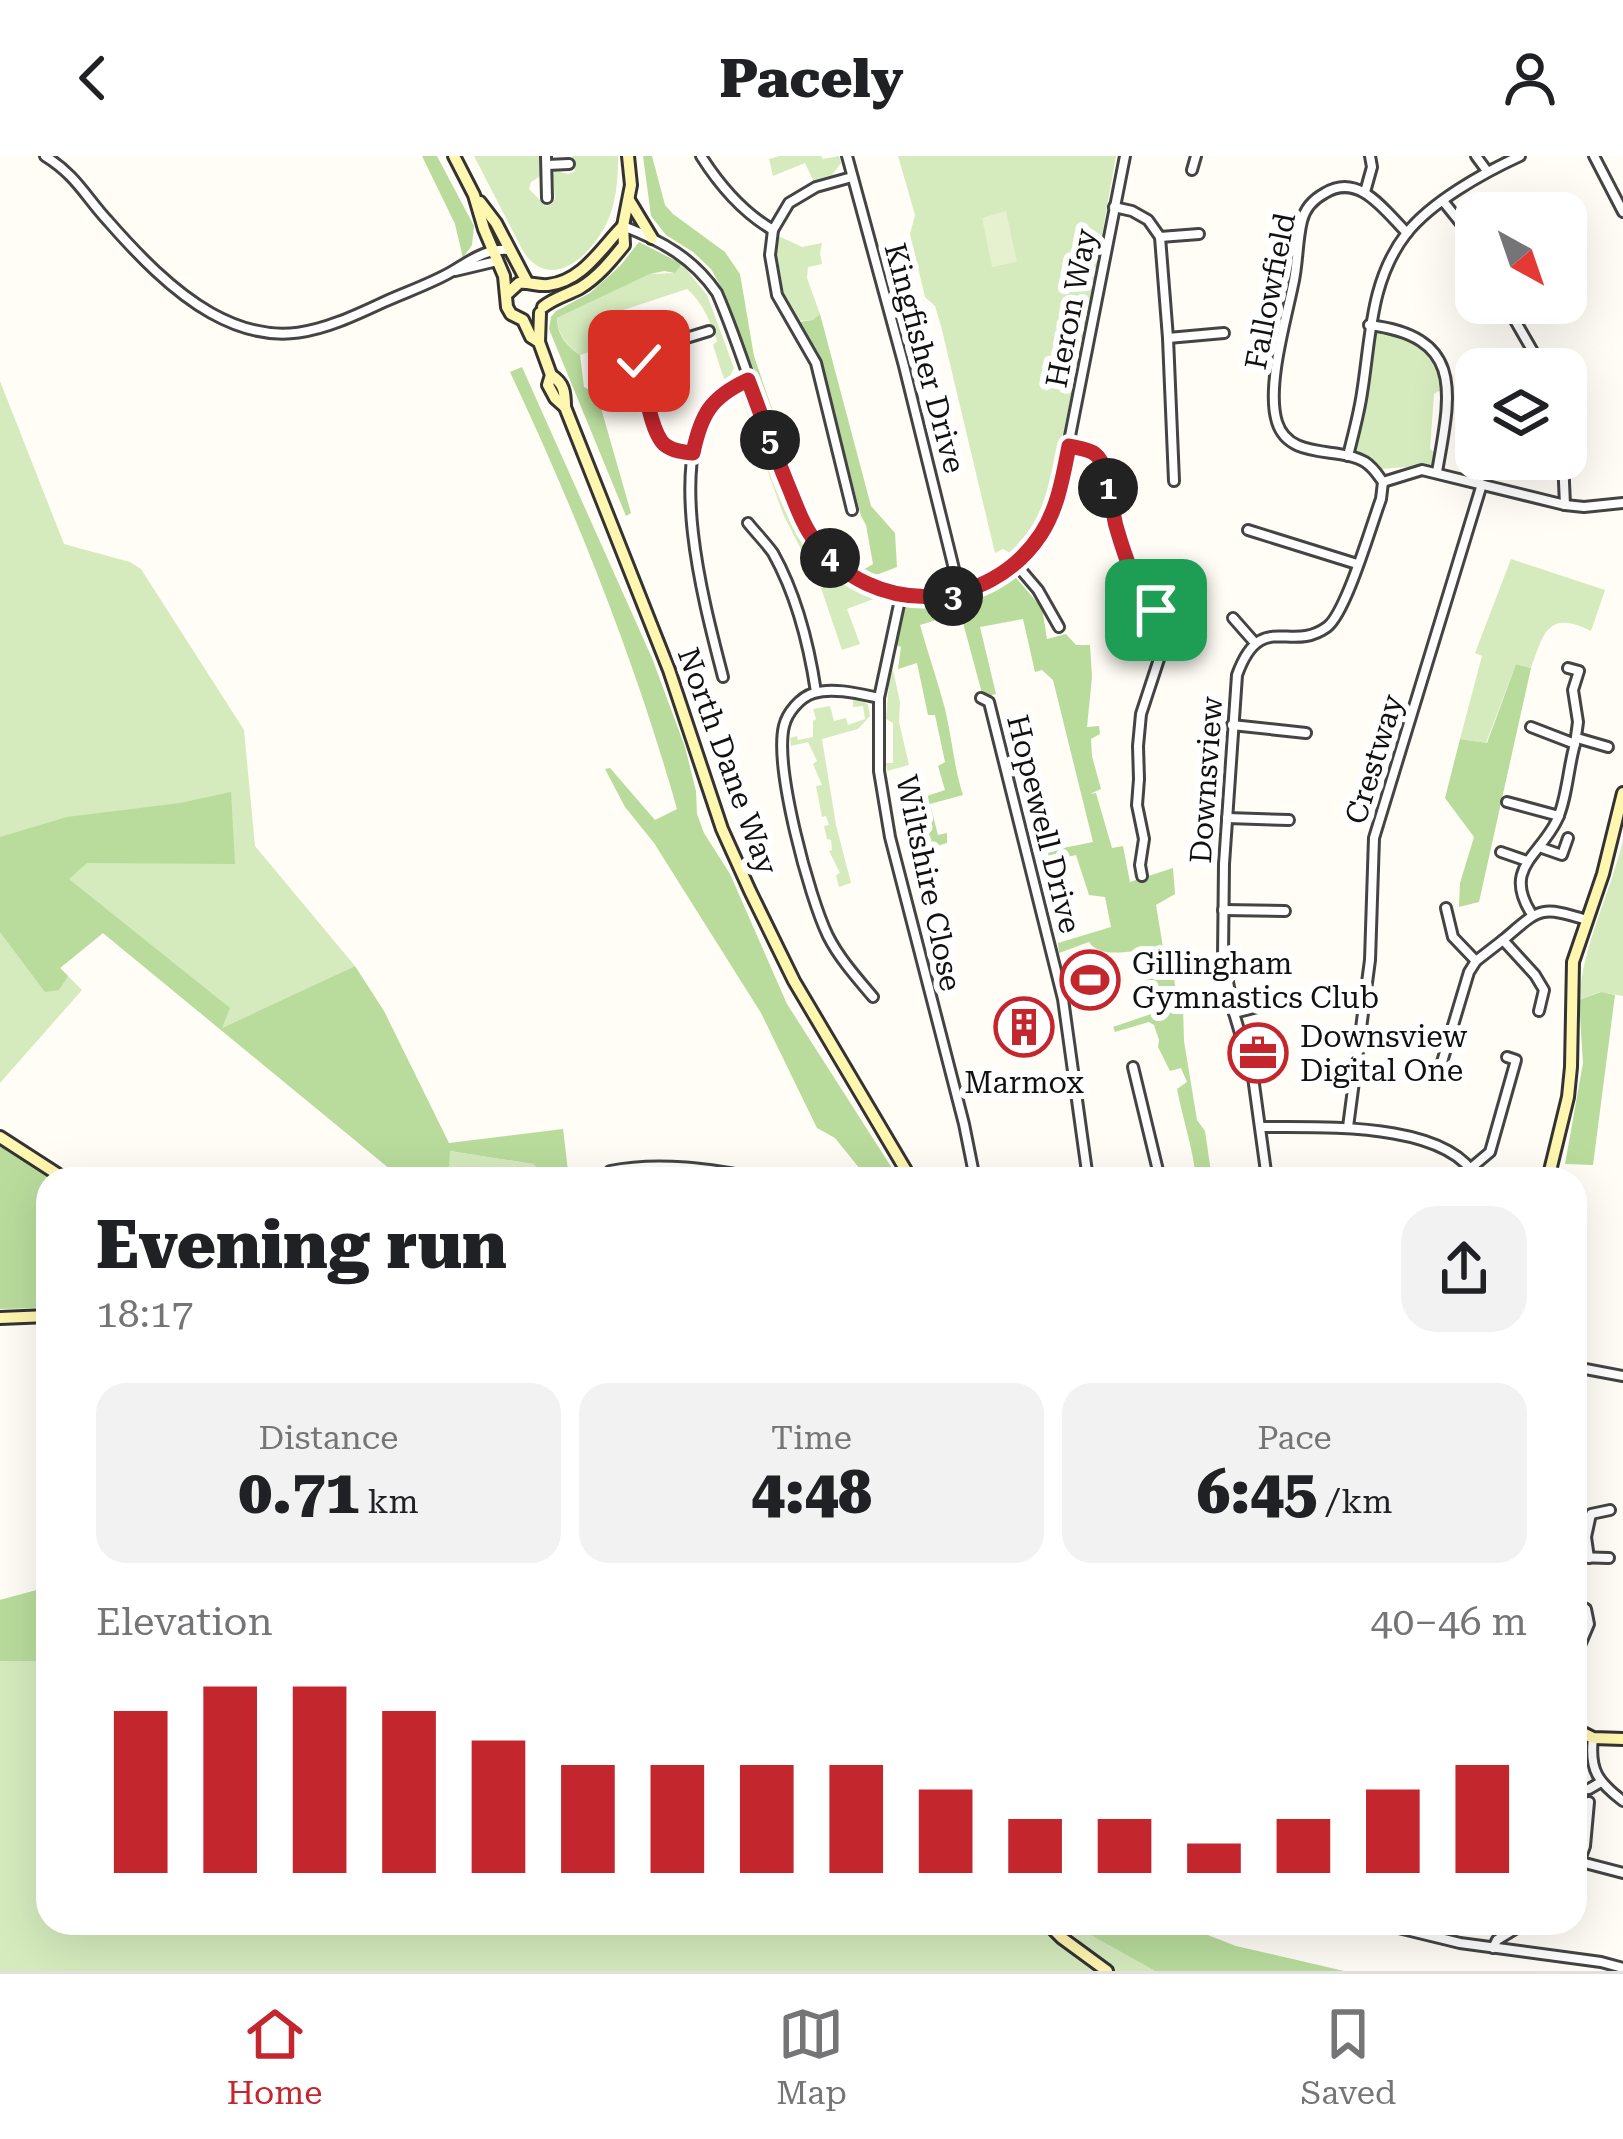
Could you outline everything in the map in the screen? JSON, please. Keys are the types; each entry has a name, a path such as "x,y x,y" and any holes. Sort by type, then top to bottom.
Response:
{"street":[{"path":"45,156 68,171 123,237 186,295 214,315 254,331 296,334 326,328 509,250"},
{"path":"454,156 474,195 508,294 509,311 523,320 585,285 624,245 628,156"},
{"path":"701,156 736,202 773,230"},
{"name":"Kingfisher Drive","path":"847,156 955,573"},
{"name":"Heron Way","path":"623,226 686,257 710,283 813,539 836,564 870,586 901,595 943,597 971,589 1016,562 1042,533 1059,492 1125,156"},
{"path":"1192,170 1196,156"},
{"path":"1370,156 1365,192 1407,233"},
{"path":"1476,156 1487,171"},
{"path":"1233,618 1255,643 1277,635 1311,636 1330,625 1341,608 1381,500 1383,482 1363,461 1348,456 1379,286 1407,233 1487,171 1520,156"},
{"path":"1594,156 1623,212"},
{"path":"547,198 546,160 568,164"},
{"path":"852,177 796,197 773,230 770,255 777,296 816,363 852,509"},
{"name":"Fallowfield","path":"1348,456 1324,454 1290,440 1276,419 1276,384 1302,220 1313,200 1331,189 1350,186 1365,192"},
{"path":"474,195 543,294 542,310"},
{"path":"629,200 652,238"},
{"path":"1444,201 1455,215"},
{"path":"1114,207 1148,220 1160,237 1174,481"},
{"path":"508,294 515,285 557,283 577,273 623,226"},
{"path":"1160,237 1199,234"},
{"name":"North Dane Way","path":"542,310 539,343 551,375 548,385 565,407 669,670 722,829 794,981 904,1167"},
{"name":"North Dane Way","path":"523,320 539,343"},
{"path":"678,322 683,339"},
{"path":"1369,325 1396,328 1419,338 1440,361 1447,394 1437,472"},
{"path":"693,453 668,448 658,437 639,361 709,332"},
{"path":"1168,338 1224,333"},
{"path":"723,677 702,591 690,511 693,453 709,405 723,391 748,380"},
{"path":"1069,446 1093,452 1100,459 1132,575 1156,610 1161,653 1141,714 1138,746 1136,803 1144,839 1142,876"},
{"path":"1383,482 1422,470 1565,505 1623,503"},
{"path":"1564,480 1565,505"},
{"name":"Crestway","path":"1348,1127 1370,960 1374,838 1482,484"},
{"path":"748,524 772,551 788,587 812,661 816,692"},
{"path":"1248,530 1357,564"},
{"path":"1016,562 1059,628"},
{"name":"Wiltshire Close","path":"901,595 879,698 879,771 890,838 973,1167"},
{"name":"Downsview","path":"1255,643 1238,675 1232,725 1223,956 1253,1077 1266,1167"},
{"path":"1531,914 1520,892 1520,875 1559,816 1576,741 1573,690 1579,671 1568,668"},
{"path":"872,997 830,939 802,864 782,739 785,720 800,701 816,692 879,698"},
{"name":"Hopewell Drive","path":"981,698 989,702 1063,999 1086,1167"},
{"path":"1232,725 1306,733"},
{"path":"1531,727 1608,746"},
{"path":"1551,1167 1568,1097 1573,962 1609,854 1623,793"},
{"path":"1507,802 1559,816"},
{"path":"1227,818 1288,820"},
{"path":"1539,847 1562,855 1568,838"},
{"path":"1501,853 1528,861"},
{"path":"1446,908 1453,937 1476,961"},
{"path":"1223,910 1285,911"},
{"path":"1442,1062 1468,972 1476,961 1531,914 1553,910 1587,920"},
{"path":"1503,940 1544,990 1539,1011"},
{"path":"1234,1013 1281,1001"},
{"path":"1472,1167 1490,1153 1516,1060 1507,1057"},
{"path":"1132,1075 1157,1167"},
{"path":"1261,1127 1348,1127 1401,1135 1450,1153 1470,1167"},
{"path":"0,1137 46,1167"},
{"path":"0,1318 36,1316"},
{"path":"1587,1369 1623,1376"},
{"path":"1587,1532 1591,1514 1610,1510"},
{"path":"1587,1543 1589,1558 1609,1558"},
{"path":"1587,1604 1595,1603"},
{"path":"1587,1735 1623,1739"},
{"path":"1593,1738 1592,1761 1601,1782 1623,1801"},
{"path":"1587,1790 1601,1782"},
{"path":"1587,1824 1589,1802"},
{"path":"1587,1864 1623,1874"},
{"path":"1059,1935 1108,1971"},
{"path":"1443,1935 1493,1948 1623,1968"},
{"path":"1493,1948 1506,1935"}],"green space":[{"path":"422,156 437,156 474,226 472,245 463,258 455,224"},
{"path":"474,156 540,156 542,175 529,189 546,206 555,199 555,171 575,171 572,156 618,156 615,198 605,226 574,262 548,270 535,264 523,251"},
{"path":"643,156 652,156 665,205 725,252 740,274 754,356 802,497 725,294 711,269 666,235 651,216"},
{"path":"839,156 841,163 832,175 813,180 805,163 773,176 769,159"},
{"path":"898,156 1116,156 1049,500 1033,529 1010,553 1003,549 995,553 941,326 935,306 925,297 910,234 915,215"},
{"path":"1006,211 1017,262 992,267 982,218"},
{"path":"774,234 802,247 822,243 822,264 808,267 807,278 820,314 814,320 796,321 784,300"},
{"path":"639,242 682,264 675,273 650,274 557,318 564,340 580,355 584,387 597,394 631,513 626,516 549,329 556,311 590,293"},
{"path":"682,264 707,295 734,368 728,380 713,345 717,341 709,320 687,289 608,315 617,343 580,355 564,339 557,318 650,274 675,273"},
{"path":"820,314 871,506 895,533 897,567 879,574 868,575 863,570 873,564 866,525 819,354 799,322"},
{"path":"1379,329 1413,340 1441,376 1444,388 1434,394 1432,465 1381,469 1355,452 1373,335"},
{"path":"522,367 652,658 685,747 704,833 730,874 787,1004 891,1167 858,1167 835,1138 817,1128 761,1013 654,843 625,807 605,769 610,768 655,820 677,809 602,587 510,372"},
{"path":"0,381 64,544 141,569 244,730 255,846 355,966 220,1029 103,933 60,968 82,990 0,1083"},
{"path":"741,396 775,489 804,541 848,582 879,597 847,609 860,644 842,650 817,576 783,514"},
{"path":"1511,559 1605,590 1591,631 1557,624 1544,635 1531,668 1516,664 1486,743 1460,739 1482,656 1475,653"},
{"path":"1012,573 1042,608 1047,639 1066,634 1076,645 1090,645 1087,727 1099,726 1100,734 1091,739 1101,789 1090,794 1096,793 1112,848 1123,846 1130,882 1173,868 1175,894 1156,905 1164,953 1149,961 1153,968 1172,963 1176,992 1158,997 1163,1011 1183,1007 1197,1120 1205,1131 1210,1167 1194,1167 1177,1089 1187,1082 1181,1068 1170,1071 1154,1025 1149,1022 1115,1032 1113,1027 1151,1014 1136,951 1104,952 1089,942 1059,953 1058,943 1111,927 1105,897 1089,895 1076,855 1049,861 1048,851 1093,842 1053,680 1042,670 1035,672 1023,619 980,627 996,694 983,697 962,619 969,611 966,598 993,588"},
{"path":"957,599 960,613 920,625 945,709 963,795 930,804 938,835 947,833 947,843 930,848 918,799 945,790 938,766 945,762 917,663 898,669 901,647 894,644 909,602"},
{"path":"1516,664 1531,668 1479,902 1459,907 1460,883 1474,837 1445,798 1460,739 1487,743"},
{"path":"893,670 909,765 887,771 886,763 893,763 893,723 886,719"},
{"path":"853,698 868,705 870,716 858,729 822,739 851,883 839,887 836,875 840,873 829,851 831,840 824,826 829,825 826,816 822,817 816,786 822,785 813,764 817,761 808,742 791,746 790,738 813,737 813,709 830,706 834,721 846,718 848,725 865,719 863,706 853,707"},
{"path":"231,792 235,864 87,863 69,879 230,1008 222,1028 355,966 384,1011 449,1143 563,1129 568,1167 537,1167 450,1151 449,1167 387,1167 103,933 60,968 68,976 59,990 45,992 0,932 0,837 67,817"},
{"path":"1623,840 1623,996 1600,992 1579,1000 1586,959"},
{"path":"1601,992 1615,995 1593,1165 1565,1164 1583,1063 1579,1000"},
{"path":"0,1144 36,1167 36,1308 0,1309"},
{"path":"449,1151 537,1167 448,1167"},
{"path":"36,1590 36,1935 1054,1935 1085,1957 1060,1935 1090,1935 1155,1971 0,1971 0,1600"},
{"path":"36,1590 36,1661 0,1661 0,1600"},
{"path":"1090,1935 1208,1935 1344,1971 1155,1971"}],"place":[{"name":"Gillingham Gymnastics Club","path":"1090,980"},
{"name":"Marmox","path":"1024,1027"},
{"name":"Downsview Digital One","path":"1258,1053"}],"route":[{"path":"639,361 658,437 680,452 693,453 709,405 723,391 748,380 813,539 836,564 870,586 901,595 954,596 1016,562 1042,533 1059,492 1069,446 1093,452 1105,471 1132,575 1156,610"}]}
